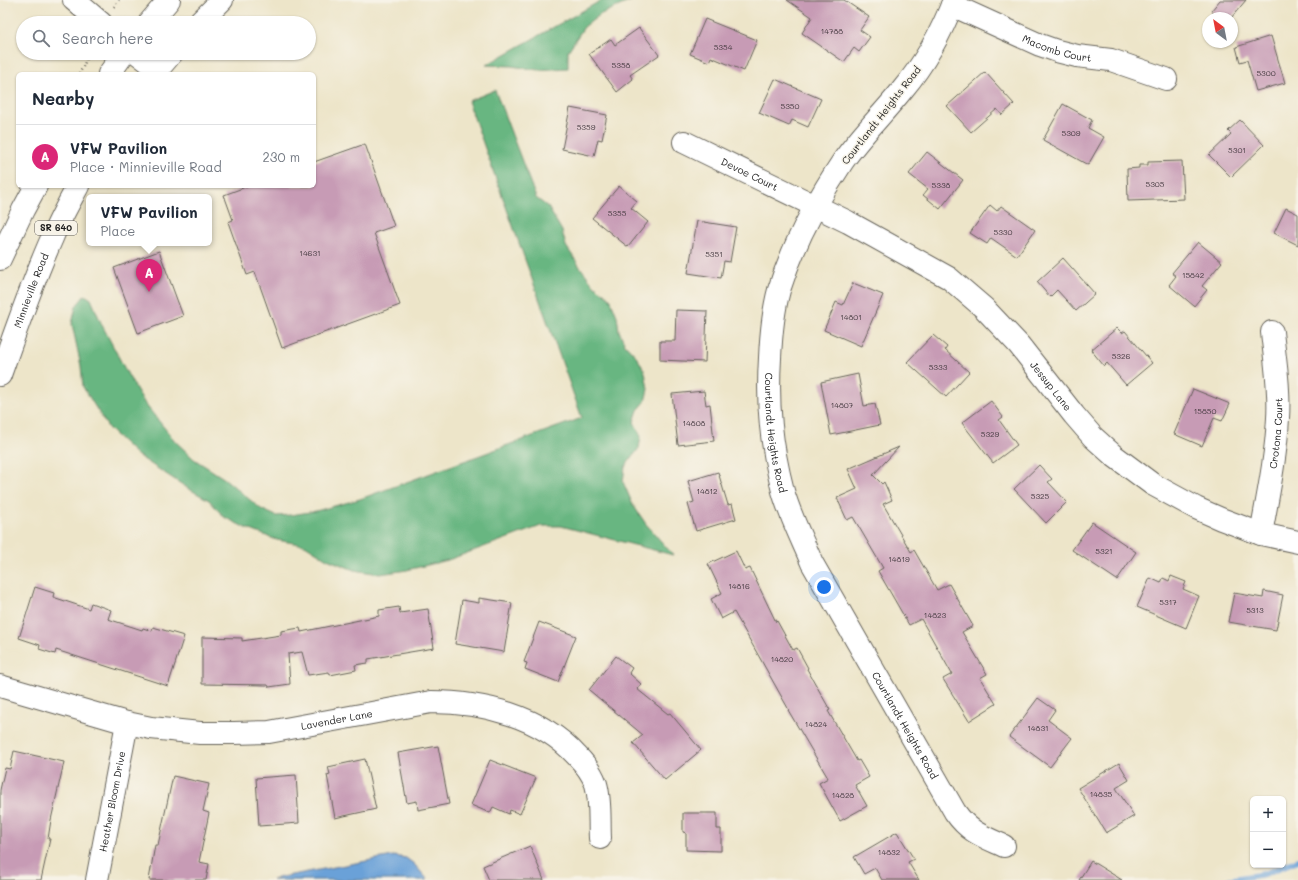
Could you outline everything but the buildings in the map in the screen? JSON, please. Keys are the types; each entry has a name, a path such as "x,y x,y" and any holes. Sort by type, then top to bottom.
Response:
{"street":[{"path":"74,0 92,16"},
{"path":"155,16 169,0"},
{"path":"206,16 222,0"},
{"name":"Macomb Court","path":"953,3 1040,45 1077,56 1111,60 1166,79"},
{"name":"Courtlandt Heights Road","path":"953,3 931,48 918,70 903,90 866,131 843,162 816,206 787,267 779,291 773,318 768,384 769,415 774,454 783,492 812,563 963,824 975,833 1004,846"},
{"path":"110,72 119,60"},
{"path":"152,60 162,65"},
{"name":"Devoe Court","path":"684,142 816,206"},
{"path":"0,259 19,217 35,188"},
{"name":"Minnieville Road","path":"0,375 21,312 37,272 52,236 77,188"},
{"name":"Jessup Lane","path":"816,206 949,278 984,308 1019,345 1093,437 1113,456 1152,484 1196,508 1261,534 1298,542"},
{"name":"Crotona Court","path":"1261,534 1273,473 1278,417 1272,332"},
{"name":"Lavender Lane","path":"0,686 127,723 151,728 200,733 234,734 269,732 431,702 450,702 492,709 528,721 543,728 566,745 582,761 589,770 596,784 599,806 600,838"},
{"name":"Heather Bloom Drive","path":"97,880 127,723"}],"path":[{"path":"80,72 86,60"}],"green space":[{"path":"602,0 633,0 601,14 584,27 568,51 568,68 538,70 511,66 486,65"},
{"path":"495,90 536,198 548,207 562,231 566,246 580,267 594,285 610,298 617,316 619,331 625,344 637,357 645,372 648,389 645,402 638,410 634,422 641,436 639,448 625,467 623,482 633,505 646,524 673,555 561,526 541,526 448,560 407,570 380,574 354,570 327,559 305,545 277,540 248,529 224,517 209,500 189,489 137,455 109,429 83,387 81,366 72,324 76,306 85,295 91,299 102,325 145,404 175,441 194,459 225,479 261,509 276,516 316,511 360,499 582,418 468,101"}],"water":[{"path":"393,856 406,858 414,864 428,880 272,880 281,877"}],"waterway":[{"path":"1228,880 1264,874 1298,860"}],"place":[{"name":"VFW Pavilion","path":"149,292"}]}
